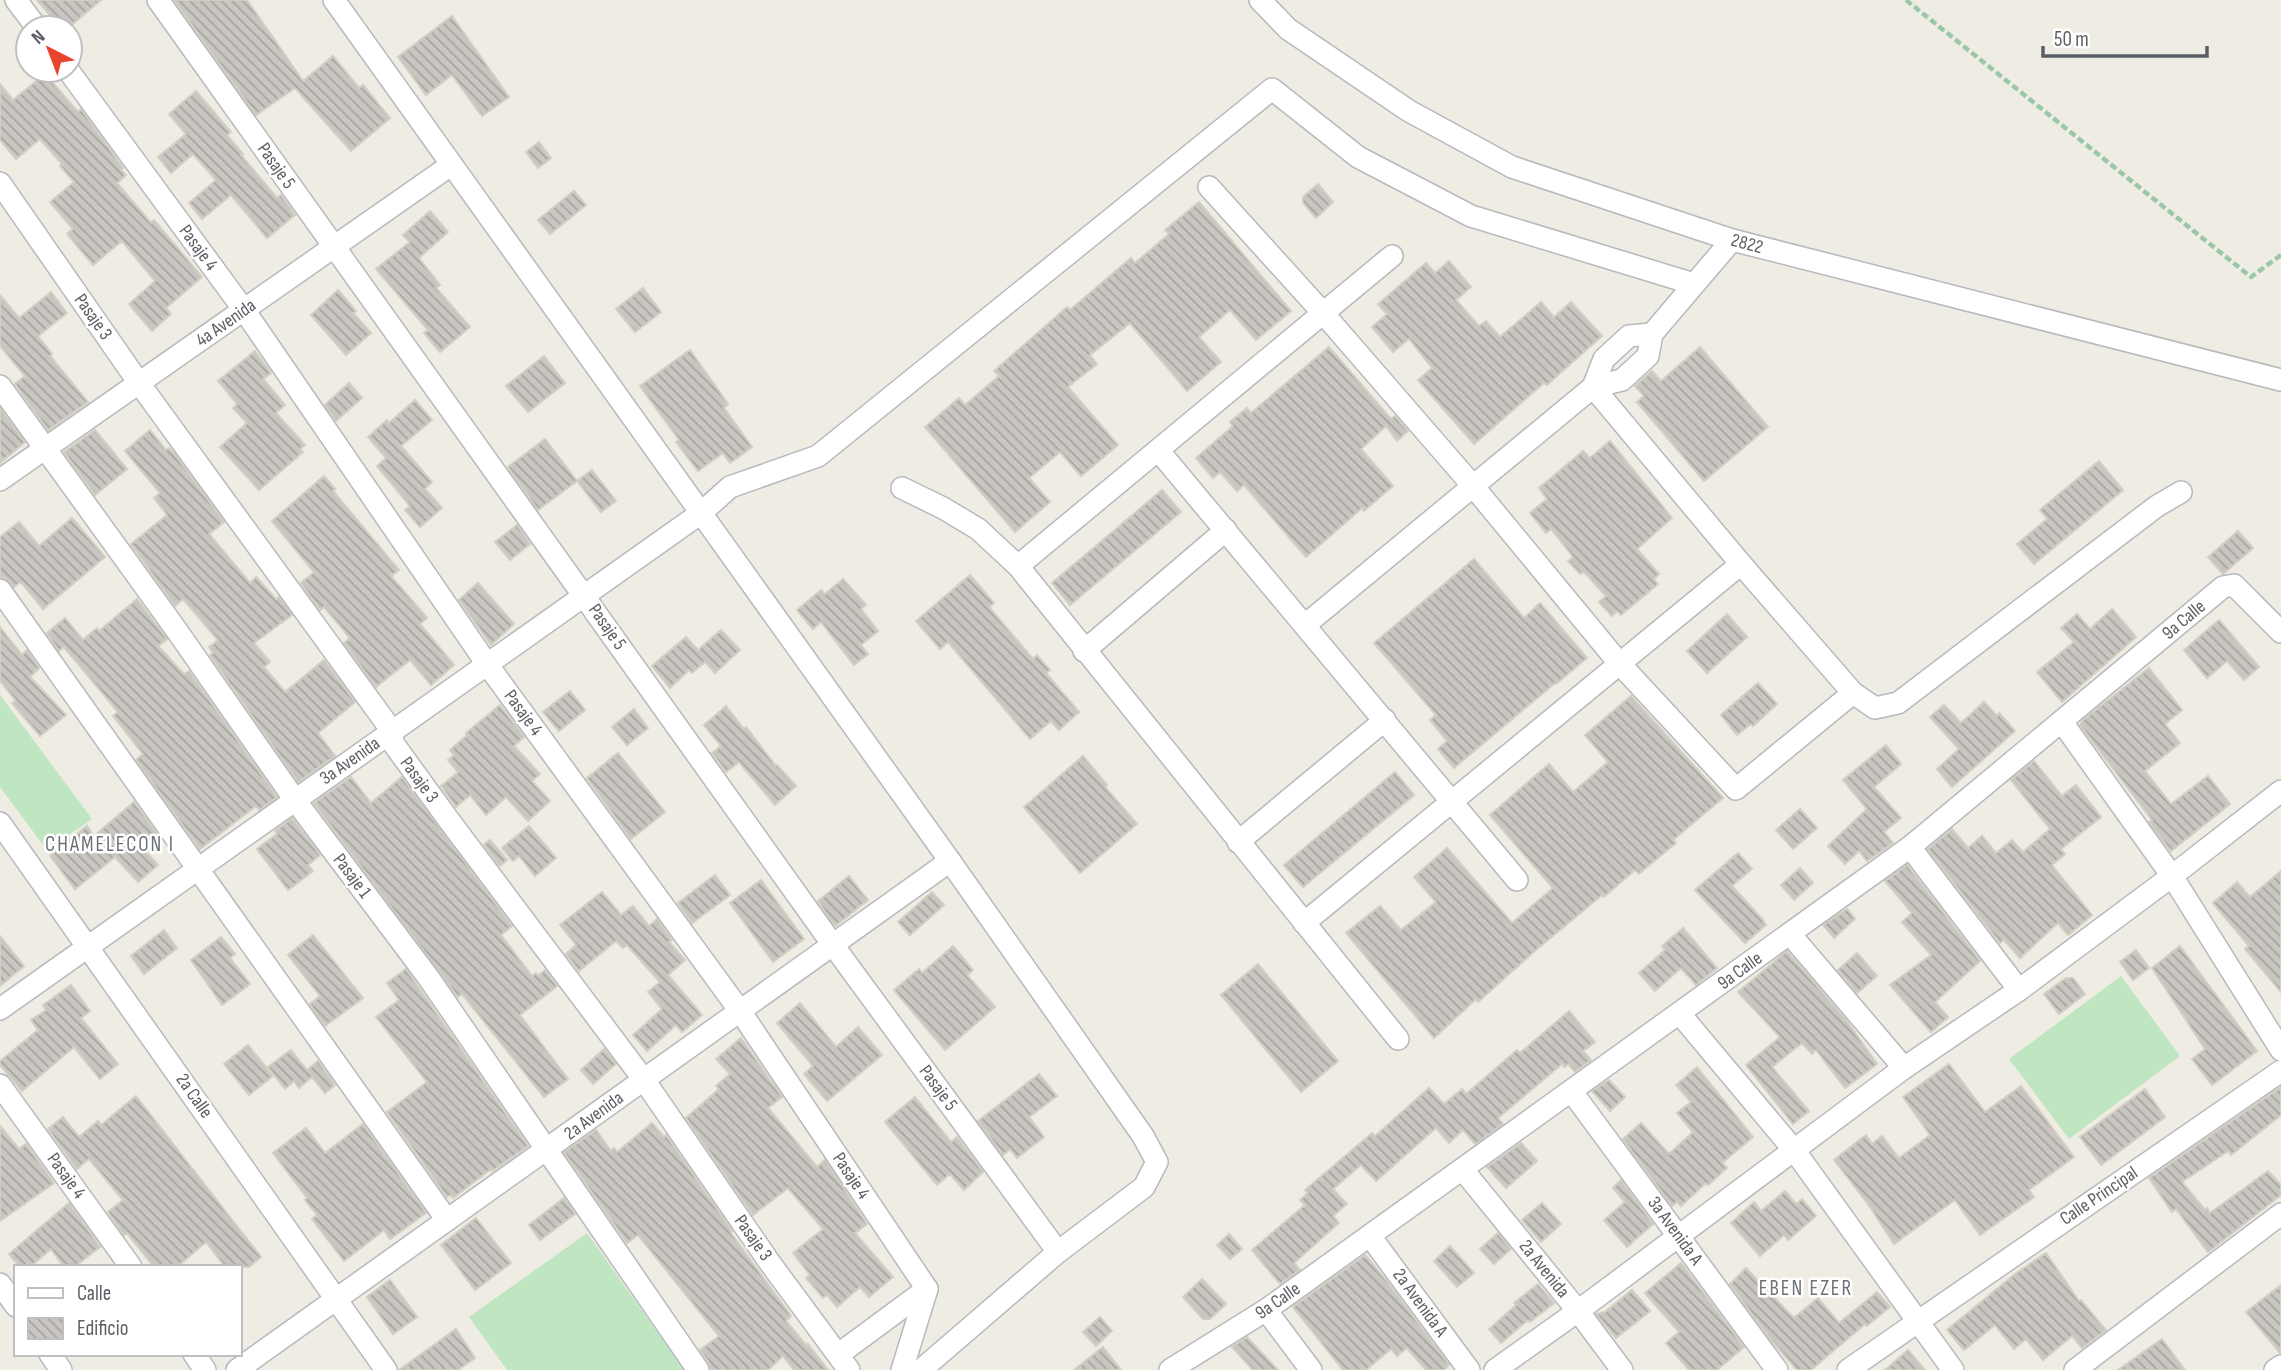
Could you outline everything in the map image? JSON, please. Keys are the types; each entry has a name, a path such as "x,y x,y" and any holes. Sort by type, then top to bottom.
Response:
{"street":[{"name":"Pasaje 5","path":"158,0 833,945 1058,1252"},
{"path":"334,0 950,861 1143,1136 1157,1162 1144,1187 1058,1252 921,1370"},
{"name":"2822","path":"1260,0 1288,29 1409,111 1513,167 1732,240 2281,380"},
{"name":"Pasaje 4","path":"78,84 244,310 487,664 740,1012 927,1289"},
{"name":"3a Avenida","path":"0,1009 701,513 730,487 818,456 1272,89 1358,157 1471,216 1694,285"},
{"name":"4a Avenida","path":"0,480 451,165"},
{"name":"Pasaje 3","path":"0,183 139,383 392,731 393,743 447,819 644,1080 770,1263 844,1362"},
{"path":"1209,187 1473,486 1619,663 1736,789 1853,693"},
{"path":"1305,625 1593,387 1622,380 1648,356 1652,334 1732,240"},
{"path":"1018,566 1392,256"},
{"name":"Pasaje 1","path":"0,386 295,800 428,976 698,1370"},
{"path":"1593,387 1853,693 1875,708 1898,703 2157,506 2181,492"},
{"path":"1158,450 1517,880"},
{"path":"902,488 978,529 1018,566 1398,1039"},
{"path":"1084,651 1226,530"},
{"path":"1304,923 1741,564"},
{"name":"9a Calle","path":"1170,1370 1266,1310 1910,847 2223,587 2234,585 2281,632"},
{"path":"0,590 447,1220"},
{"path":"1238,842 1385,720"},
{"path":"2062,722 2172,876 2281,1050"},
{"path":"1494,1370 1578,1311 1904,1068 2019,990 2281,791"},
{"name":"2a Calle","path":"0,823 386,1370"},
{"path":"1910,847 2019,990"},
{"name":"2a Avenida","path":"237,1370 950,861"},
{"path":"1790,934 1904,1068"},
{"path":"1680,1014 1794,1150 1952,1370"},
{"name":"Calle Principal","path":"1849,1370 2281,1071"},
{"name":"Pasaje 4","path":"0,1084 130,1265"},
{"name":"3a Avenida A","path":"1572,1092 1777,1370"},
{"name":"2a Avenida","path":"1463,1170 1578,1311 1622,1370"},
{"path":"2075,1370 2281,1214"},
{"name":"2a Avenida A","path":"1370,1236 1469,1370"},
{"path":"0,1284 14,1303"},
{"path":"844,1362 927,1289"},
{"path":"902,1370 927,1289"},
{"path":"1266,1310 1311,1370"},
{"path":"2275,1370 2281,1366"}],"path":[{"path":"1906,0 2251,277 2281,255"}],"green space":[{"path":"0,695 92,819 47,850 0,787"},
{"path":"2121,976 2180,1056 2069,1139 2009,1059"},
{"path":"587,1233 684,1370 507,1370 469,1317"}],"building":[{"path":"37,0 101,0 84,14 49,14"},
{"path":"174,0 247,0 303,81 333,56 359,88 363,85 390,118 351,151 295,88 256,115"},
{"path":"452,16 509,97 482,116 452,75 426,95 398,57"},
{"path":"0,84 13,100 33,84 54,84 78,112 81,109 123,168 121,170 126,175 117,183 151,223 154,220 202,277 166,308 171,314 152,331 129,304 155,281 122,241 93,265 67,234 73,229 50,202 74,182 60,166 62,164 40,139 16,159 0,140"},
{"path":"196,91 231,132 227,135 243,154 241,155 277,198 281,195 295,215 267,238 231,195 202,219 189,203 216,180 193,154 171,173 158,157 186,134 169,114"},
{"path":"539,142 551,158 538,168 526,152"},
{"path":"1318,184 1333,202 1316,218 1303,203 1303,197"},
{"path":"574,191 586,205 550,234 538,220"},
{"path":"1199,202 1291,311 1256,340 1230,310 1199,337 1221,362 1187,391 1130,323 1090,355 1097,364 1068,387 1118,445 1081,476 1060,452 1029,478 1050,502 1015,532 925,427 959,398 965,405 999,376 994,371 1067,307 1070,310 1131,258 1135,263 1169,234 1165,230"},
{"path":"430,211 448,232 419,258 440,285 436,288 470,327 440,352 424,333 428,330 376,269 410,242 403,235"},
{"path":"1449,261 1471,287 1456,300 1479,326 1486,321 1500,337 1541,302 1554,317 1571,302 1602,336 1474,444 1418,380 1432,368 1409,339 1393,352 1372,327 1387,314 1378,304 1426,263 1435,273"},
{"path":"643,288 661,312 635,332 616,309"},
{"path":"338,290 356,311 353,313 371,333 346,355 311,315"},
{"path":"51,292 67,313 38,336 52,354 50,356 88,402 48,430 15,384 25,376 0,346 0,295 19,318"},
{"path":"1329,347 1391,419 1395,416 1408,431 1397,441 1386,426 1361,449 1393,486 1364,511 1362,508 1306,557 1244,485 1237,491 1220,472 1213,478 1196,458 1233,426 1230,422 1247,408 1251,413"},
{"path":"1700,347 1768,427 1704,481 1637,402 1644,396 1635,386 1652,371 1661,381"},
{"path":"690,350 728,404 724,408 752,447 730,463 723,453 698,471 640,386"},
{"path":"255,351 271,373 263,379 285,405 276,413 305,445 300,449 303,452 259,490 220,447 247,423 233,408 237,404 218,381"},
{"path":"544,356 565,383 528,412 506,386"},
{"path":"349,383 362,398 336,421 325,405"},
{"path":"415,400 432,420 401,446 432,482 425,489 442,508 420,527 405,510 410,506 377,466 386,458 368,437"},
{"path":"0,408 25,442 0,463"},
{"path":"95,430 127,469 95,495 64,452"},
{"path":"150,430 166,450 169,448 174,453 224,522 209,534 250,583 256,577 276,599 279,597 292,615 254,643 270,662 264,667 285,692 324,660 355,702 318,733 335,756 298,782 210,655 213,653 209,647 218,640 183,599 175,606 131,544 167,515 154,498 160,493 125,451"},
{"path":"545,439 577,481 538,510 508,467"},
{"path":"1610,441 1672,518 1637,549 1659,574 1654,579 1658,584 1621,615 1617,611 1612,616 1599,602 1606,596 1584,572 1580,574 1568,561 1573,557 1551,529 1546,533 1530,513 1547,499 1539,488 1583,451 1590,458"},
{"path":"2099,461 2123,490 2034,564 2017,544 2047,519 2040,510"},
{"path":"592,470 616,501 601,512 577,481"},
{"path":"324,476 335,489 333,491 399,570 391,576 427,618 420,624 454,665 431,685 410,660 376,687 344,643 350,638 324,607 320,610 301,583 314,572 272,521"},
{"path":"1162,490 1181,512 1070,605 1052,583"},
{"path":"72,518 105,557 43,609 21,582 14,587 6,578 0,577 0,537 19,522 39,546"},
{"path":"517,525 530,544 510,560 495,542"},
{"path":"2238,531 2253,548 2223,574 2208,557"},
{"path":"1474,559 1524,618 1540,603 1587,658 1454,768 1438,749 1447,741 1430,720 1436,715 1374,643"},
{"path":"970,575 994,603 989,607 1033,659 1037,655 1050,670 1046,673 1079,712 1059,730 1051,721 1030,739 948,642 940,649 916,621"},
{"path":"843,579 866,605 861,609 878,631 861,645 868,654 854,665 821,622 813,629 797,610 821,590 825,594"},
{"path":"478,583 514,624 491,645 459,600"},
{"path":"137,599 167,639 158,646 184,674 189,671 277,797 259,810 256,806 200,849 136,760 143,754 113,716 118,712 64,647 59,651 47,633 65,618 83,640 97,628 99,631"},
{"path":"2112,609 2136,637 2062,702 2037,672 2074,642 2061,628 2077,614 2090,629"},
{"path":"1727,614 1747,637 1707,673 1687,651"},
{"path":"2219,620 2259,667 2244,680 2227,661 2207,678 2184,650"},
{"path":"0,627 22,655 27,650 39,668 30,677 66,715 40,736 12,703 16,701 0,681"},
{"path":"721,630 740,650 715,673 705,662 692,673 689,670 670,688 652,666 686,637 698,650"},
{"path":"2149,668 2182,710 2165,724 2180,743 2145,771 2171,804 2208,776 2230,804 2171,851 2149,822 2152,820 2080,725"},
{"path":"1758,683 1777,704 1753,726 1751,724 1737,735 1721,715"},
{"path":"570,691 585,710 559,731 543,712"},
{"path":"1631,696 1723,798 1673,840 1676,843 1639,874 1635,870 1604,897 1602,895 1478,1002 1476,999 1434,1038 1346,933 1380,906 1401,930 1436,902 1414,877 1447,848 1512,923 1553,888 1490,815 1549,764 1573,792 1608,762 1585,735"},
{"path":"1984,702 1997,716 1999,713 2015,731 1952,787 1937,769 1959,749 1930,717 1944,705 1961,723"},
{"path":"500,705 524,737 514,746 540,774 532,781 550,801 528,821 506,797 486,815 470,795 456,807 441,786 458,772 448,760 454,755 450,750"},
{"path":"726,706 796,786 775,805 739,762 726,772 712,753 721,746 704,725"},
{"path":"634,709 648,728 627,745 612,727"},
{"path":"1886,745 1901,764 1874,787 1901,818 1884,832 1893,843 1867,861 1859,851 1845,864 1828,846 1867,809 1843,780"},
{"path":"618,753 665,812 631,839 587,778"},
{"path":"1083,756 1137,824 1080,873 1024,807"},
{"path":"2034,761 2062,796 2076,785 2101,817 2061,849 2065,854 2052,865 2092,915 2068,935 2058,923 2020,958 2004,940 2000,943 1928,849 1952,829 1968,848 1982,836 1996,853 2012,840 2023,852 2050,829 2011,780"},
{"path":"1395,772 1414,795 1303,887 1284,865"},
{"path":"351,777 371,803 402,777 512,926 501,935 532,976 536,973 538,976 545,970 557,986 520,1015 568,1079 544,1097 462,994 458,997 314,803"},
{"path":"134,802 161,839 146,852 158,865 138,882 115,857 75,889 50,856 87,826 94,836"},
{"path":"1800,809 1817,828 1793,849 1776,830"},
{"path":"292,818 320,855 308,865 313,871 288,890 257,849"},
{"path":"529,826 556,858 535,876 519,856 513,861 502,848"},
{"path":"490,840 507,860 500,866 484,845"},
{"path":"1738,853 1752,869 1732,886 1766,925 1745,943 1695,890"},
{"path":"1907,865 1980,961 1935,1002 1948,1017 1931,1032 1890,985 1931,955 1902,922 1912,913 1885,881"},
{"path":"1800,868 1813,883 1794,900 1781,885"},
{"path":"2281,871 2281,992 2245,949 2249,946 2213,903 2237,882 2250,897"},
{"path":"715,875 730,895 692,923 678,903"},
{"path":"849,876 868,900 835,926 818,901"},
{"path":"761,880 804,939 773,962 730,903"},
{"path":"602,892 621,915 633,906 649,926 657,919 672,940 669,942 685,960 668,975 702,1015 682,1032 676,1025 647,1051 633,1035 662,1009 648,992 660,982 627,945 623,948 616,941 579,971 566,954 576,945 560,925"},
{"path":"932,892 944,905 910,935 898,922"},
{"path":"1847,909 1855,919 1834,938 1823,925"},
{"path":"1683,928 1717,968 1696,985 1681,968 1655,991 1639,973 1665,950 1662,946"},
{"path":"164,930 177,948 144,974 131,956"},
{"path":"313,935 363,998 325,1026 310,1004 320,996 288,955"},
{"path":"0,936 24,966 0,986"},
{"path":"221,937 235,954 230,958 250,984 222,1005 191,960"},
{"path":"953,946 973,970 967,975 995,1007 945,1050 894,990 919,969 922,973"},
{"path":"2180,946 2257,1051 2212,1085 2192,1059 2205,1049 2152,968"},
{"path":"2136,950 2149,968 2133,980 2120,962"},
{"path":"1787,951 1847,1021 1877,1064 1845,1088 1816,1050 1812,1054 1802,1043 1772,1067 1809,1111 1793,1124 1746,1065 1780,1037 1738,992"},
{"path":"1857,953 1877,976 1857,993 1838,970"},
{"path":"1258,964 1338,1061 1301,1092 1221,995"},
{"path":"406,969 528,1146 492,1171 491,1169 453,1198 451,1195 447,1197 387,1112 427,1082 376,1017 399,1000 387,983"},
{"path":"2066,978 2073,978 2085,994 2059,1014 2044,994"},
{"path":"71,985 90,1011 81,1018 118,1064 100,1079 74,1047 22,1091 0,1065 0,1061 38,1030 31,1020 46,1010 43,1005"},
{"path":"800,1003 836,1047 858,1027 882,1055 827,1101 804,1074 813,1066 777,1023"},
{"path":"1569,1011 1595,1042 1583,1051 1591,1060 1575,1072 1568,1064 1565,1067 1562,1064 1498,1118 1503,1124 1475,1144 1463,1130 1449,1143 1436,1128 1376,1181 1361,1165 1333,1189 1347,1204 1333,1216 1339,1223 1294,1263 1300,1270 1280,1284 1252,1250 1305,1205 1300,1200 1308,1193 1305,1190 1372,1133 1375,1136 1429,1088 1444,1104 1462,1089 1466,1094 1517,1050 1520,1053"},
{"path":"741,1038 782,1097 768,1108 817,1167 825,1160 867,1224 855,1233 893,1277 869,1297 860,1287 837,1307 827,1295 823,1298 806,1278 810,1275 793,1253 823,1229 788,1188 753,1215 686,1118 719,1089 716,1086 730,1074 716,1059"},
{"path":"248,1045 273,1076 249,1095 224,1064"},
{"path":"604,1049 616,1064 593,1084 581,1070"},
{"path":"291,1050 307,1070 318,1061 335,1085 325,1093 312,1077 299,1088 294,1081 285,1089 268,1067"},
{"path":"1949,1064 1985,1112 2021,1086 2074,1157 2029,1190 2034,1197 1980,1235 1955,1200 1894,1244 1834,1160 1866,1135 1872,1144 1882,1136 1899,1158 1930,1135 1903,1097"},
{"path":"1697,1067 1753,1137 1722,1163 1727,1168 1708,1185 1706,1183 1681,1206 1677,1202 1672,1206 1623,1139 1641,1123 1669,1154 1693,1132 1677,1113 1691,1102 1676,1085"},
{"path":"1039,1074 1057,1096 1029,1117 1044,1137 1017,1158 1010,1149 1003,1155 978,1121"},
{"path":"1609,1080 1625,1097 1610,1111 1592,1091"},
{"path":"2281,1087 2281,1115 2231,1155 2228,1151 2182,1182 2210,1213 2268,1171 2281,1185 2281,1195 2208,1252 2176,1209 2172,1212 2149,1178"},
{"path":"2145,1089 2165,1117 2101,1165 2080,1137"},
{"path":"136,1096 261,1257 249,1267 223,1265 206,1242 179,1265 152,1265 127,1233 124,1235 108,1212 123,1200 89,1159 77,1169 48,1129 63,1117 79,1137 98,1121 101,1125"},
{"path":"915,1097 951,1142 957,1137 983,1172 964,1190 950,1174 937,1185 885,1122"},
{"path":"652,1123 664,1137 666,1135 731,1233 791,1316 786,1321 828,1370 794,1370 783,1356 768,1370 711,1370 700,1350 719,1336 638,1235 627,1243 564,1152 596,1130 611,1151 614,1148 617,1152"},
{"path":"363,1124 426,1213 390,1239 384,1230 344,1261 312,1219 317,1215 305,1200 307,1198 273,1153 306,1128 325,1153"},
{"path":"0,1126 19,1149 26,1144 54,1183 0,1221"},
{"path":"1521,1143 1537,1161 1506,1188 1487,1167"},
{"path":"1621,1180 1653,1224 1627,1247 1604,1220 1625,1202 1613,1188"},
{"path":"1785,1191 1796,1204 1802,1199 1816,1216 1788,1240 1784,1235 1760,1256 1731,1223 1754,1202 1761,1211"},
{"path":"564,1198 575,1214 540,1240 529,1225"},
{"path":"69,1203 100,1247 77,1265 63,1265 51,1249 32,1265 18,1265 9,1254"},
{"path":"1542,1203 1561,1224 1541,1242 1522,1220"},
{"path":"476,1218 511,1263 475,1290 441,1245"},
{"path":"1498,1233 1511,1249 1494,1264 1480,1249"},
{"path":"1229,1234 1242,1249 1230,1259 1217,1245"},
{"path":"1450,1246 1474,1273 1457,1287 1434,1261"},
{"path":"2046,1253 2079,1301 2081,1300 2106,1330 2082,1348 2072,1336 2043,1360 2026,1339 2014,1349 1995,1325 1964,1350 1947,1330 2015,1274"},
{"path":"1365,1255 1449,1365 1444,1370 1426,1370 1407,1348 1397,1356 1391,1349 1366,1370 1343,1370 1293,1307"},
{"path":"1681,1263 1744,1347 1717,1370 1689,1370 1666,1343 1679,1332 1645,1293"},
{"path":"1746,1268 1794,1318 1818,1298 1839,1323 1877,1292 1890,1307 1867,1326 1865,1324 1811,1370 1797,1370 1730,1284"},
{"path":"1202,1279 1226,1304 1210,1319 1203,1319 1183,1297"},
{"path":"390,1280 417,1317 393,1334 367,1297"},
{"path":"1538,1284 1554,1303 1501,1343 1489,1329 1516,1305 1514,1303"},
{"path":"2281,1285 2281,1353 2280,1353 2246,1312"},
{"path":"1632,1290 1650,1311 1616,1338 1596,1314 1605,1312"},
{"path":"1100,1317 1112,1331 1096,1346 1083,1332"},
{"path":"456,1329 475,1358 458,1370 399,1370"},
{"path":"1247,1337 1278,1370 1253,1370 1232,1347"},
{"path":"2162,1339 2185,1370 2118,1370"},
{"path":"1103,1347 1121,1370 1074,1370"},
{"path":"1908,1350 1925,1370 1885,1370"}],"district":[{"name":"CHAMELECON I","path":"110,844"},
{"name":"EBEN EZER","path":"1806,1288"}]}
